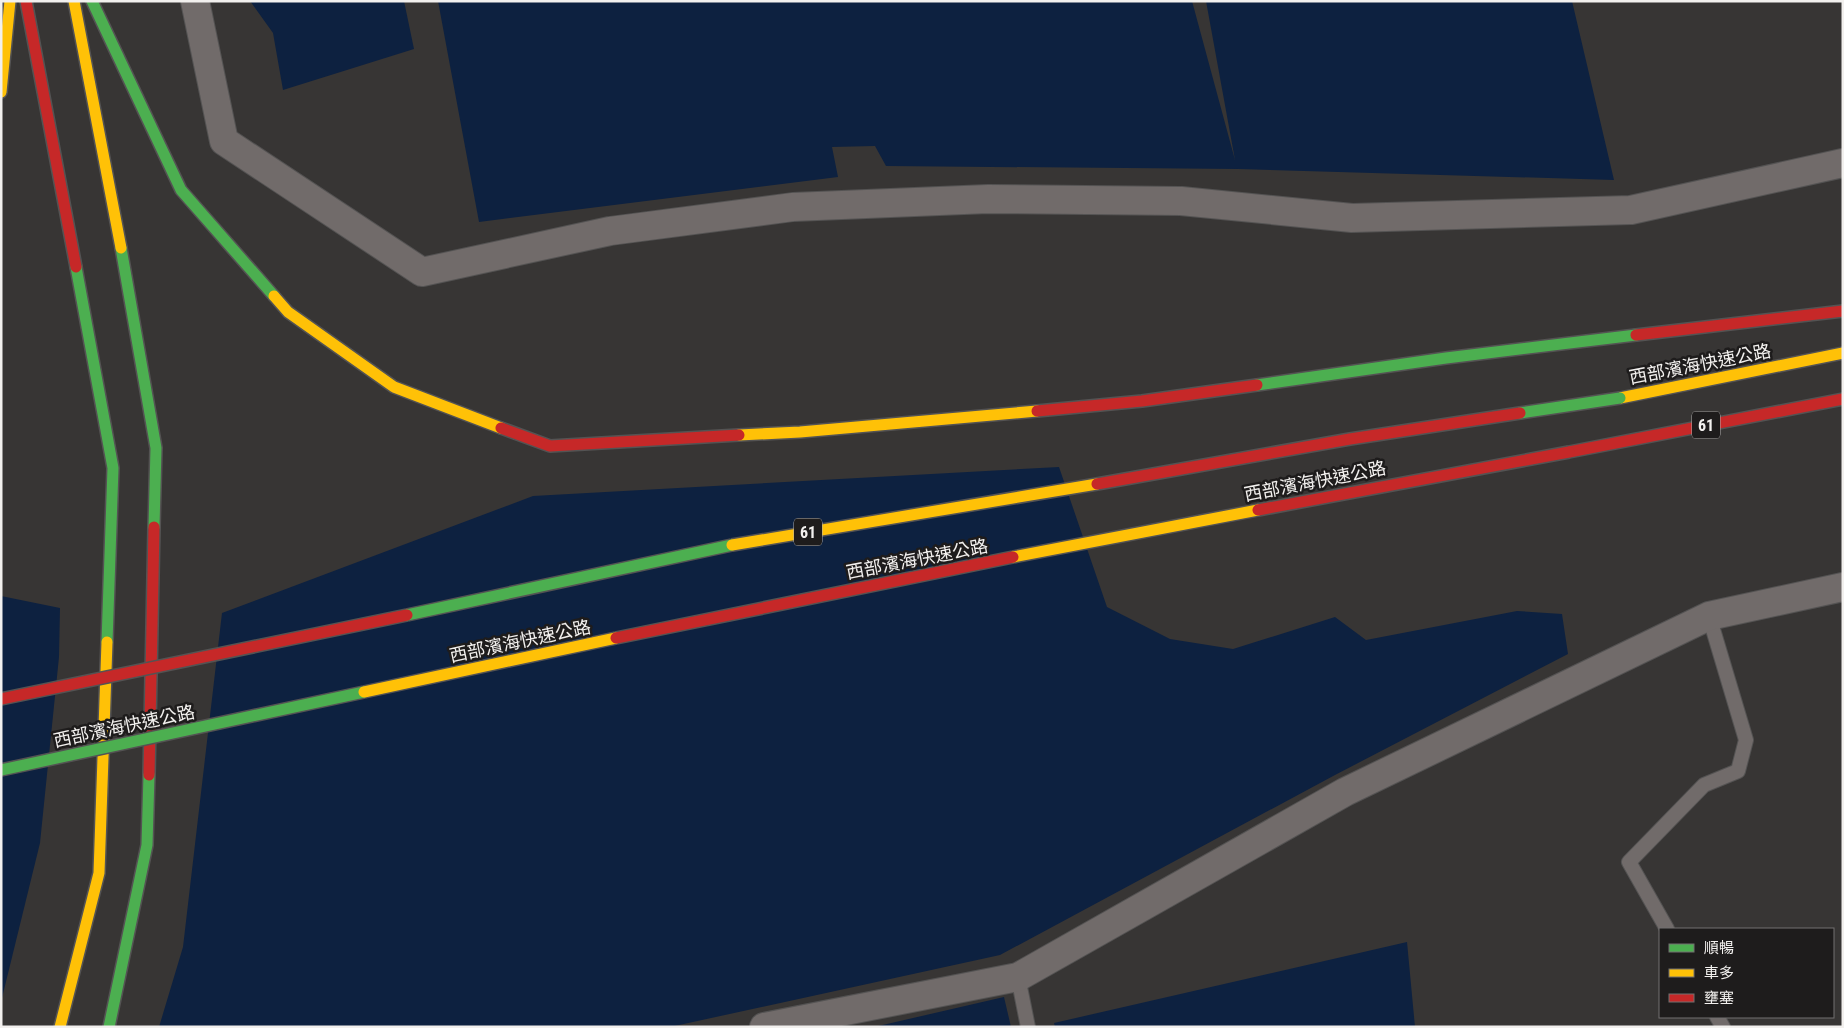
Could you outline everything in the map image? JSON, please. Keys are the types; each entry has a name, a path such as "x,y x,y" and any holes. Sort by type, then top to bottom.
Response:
{"highway":[{"path":"1,92 10,1"},
{"path":"26,1 114,468 99,873 60,1027"},
{"path":"74,1 115,214 156,448 147,845 109,1027"},
{"path":"92,1 181,190 288,312 394,387 550,446 800,432 1142,400 1446,358 1843,311"},
{"name":"西部濱海快速公路","path":"1,699 471,602 746,542 995,502 1350,438 1620,398 1843,353"},
{"name":"西部濱海快速公路","path":"1,770 694,621 1165,527 1843,399"}],"street":[{"path":"195,1 224,141 422,272 610,231 793,207 988,199 1181,200 1352,218 1631,210 1843,163"},
{"path":"764,1027 1018,977 1345,792 1709,616 1843,587"}],"lane":[{"path":"1666,928 1629,862 1704,784 1738,771 1746,740 1709,616"},
{"path":"1018,977 1028,1027"}],"water":[{"path":"250,1 404,1 414,49 283,90 273,33"},
{"path":"438,1 1192,1 1235,160 1206,1 1572,1 1614,180 1238,169 886,166 875,146 832,147 838,177 479,222"},
{"path":"1059,467 1107,607 1170,639 1233,649 1335,617 1366,640 1517,611 1562,614 1568,654 1335,775 1000,955 670,1027 159,1027 183,947 222,613 533,496"},
{"path":"1,596 60,608 59,657 40,843 1,1002"},
{"path":"1407,942 1415,1027 1055,1027 1054,1023"},
{"path":"1004,997 1011,1027 874,1027"}],"traffic: fast":[{"path":"92,1 181,190 274,296"},
{"path":"121,248 156,448 154,527"},
{"path":"76,267 113,468 107,642"},
{"path":"1257,385 1446,358 1636,335"},
{"path":"1520,413 1620,398"},
{"path":"407,615 732,545"},
{"path":"1,770 364,692"},
{"path":"109,1027 147,845 149,775"}],"traffic: slow":[{"path":"1,92 10,1"},
{"path":"74,1 121,248"},
{"path":"274,296 288,312 394,387 501,428"},
{"path":"1620,398 1843,353"},
{"path":"739,435 800,432 1037,411"},
{"path":"732,545 1097,484"},
{"path":"1013,557 1258,510"},
{"path":"364,692 616,638"},
{"path":"60,1027 99,873 107,642"}],"traffic: jam":[{"path":"26,1 76,267"},
{"path":"1636,335 1843,311"},
{"path":"1037,411 1142,401 1257,385"},
{"path":"1569,452 1843,399"},
{"path":"1097,484 1350,439 1520,413"},
{"path":"501,428 550,446 739,435"},
{"path":"1258,510 1569,452"},
{"path":"149,775 154,527"},
{"path":"616,638 1013,557"},
{"path":"1,699 407,615"}]}
